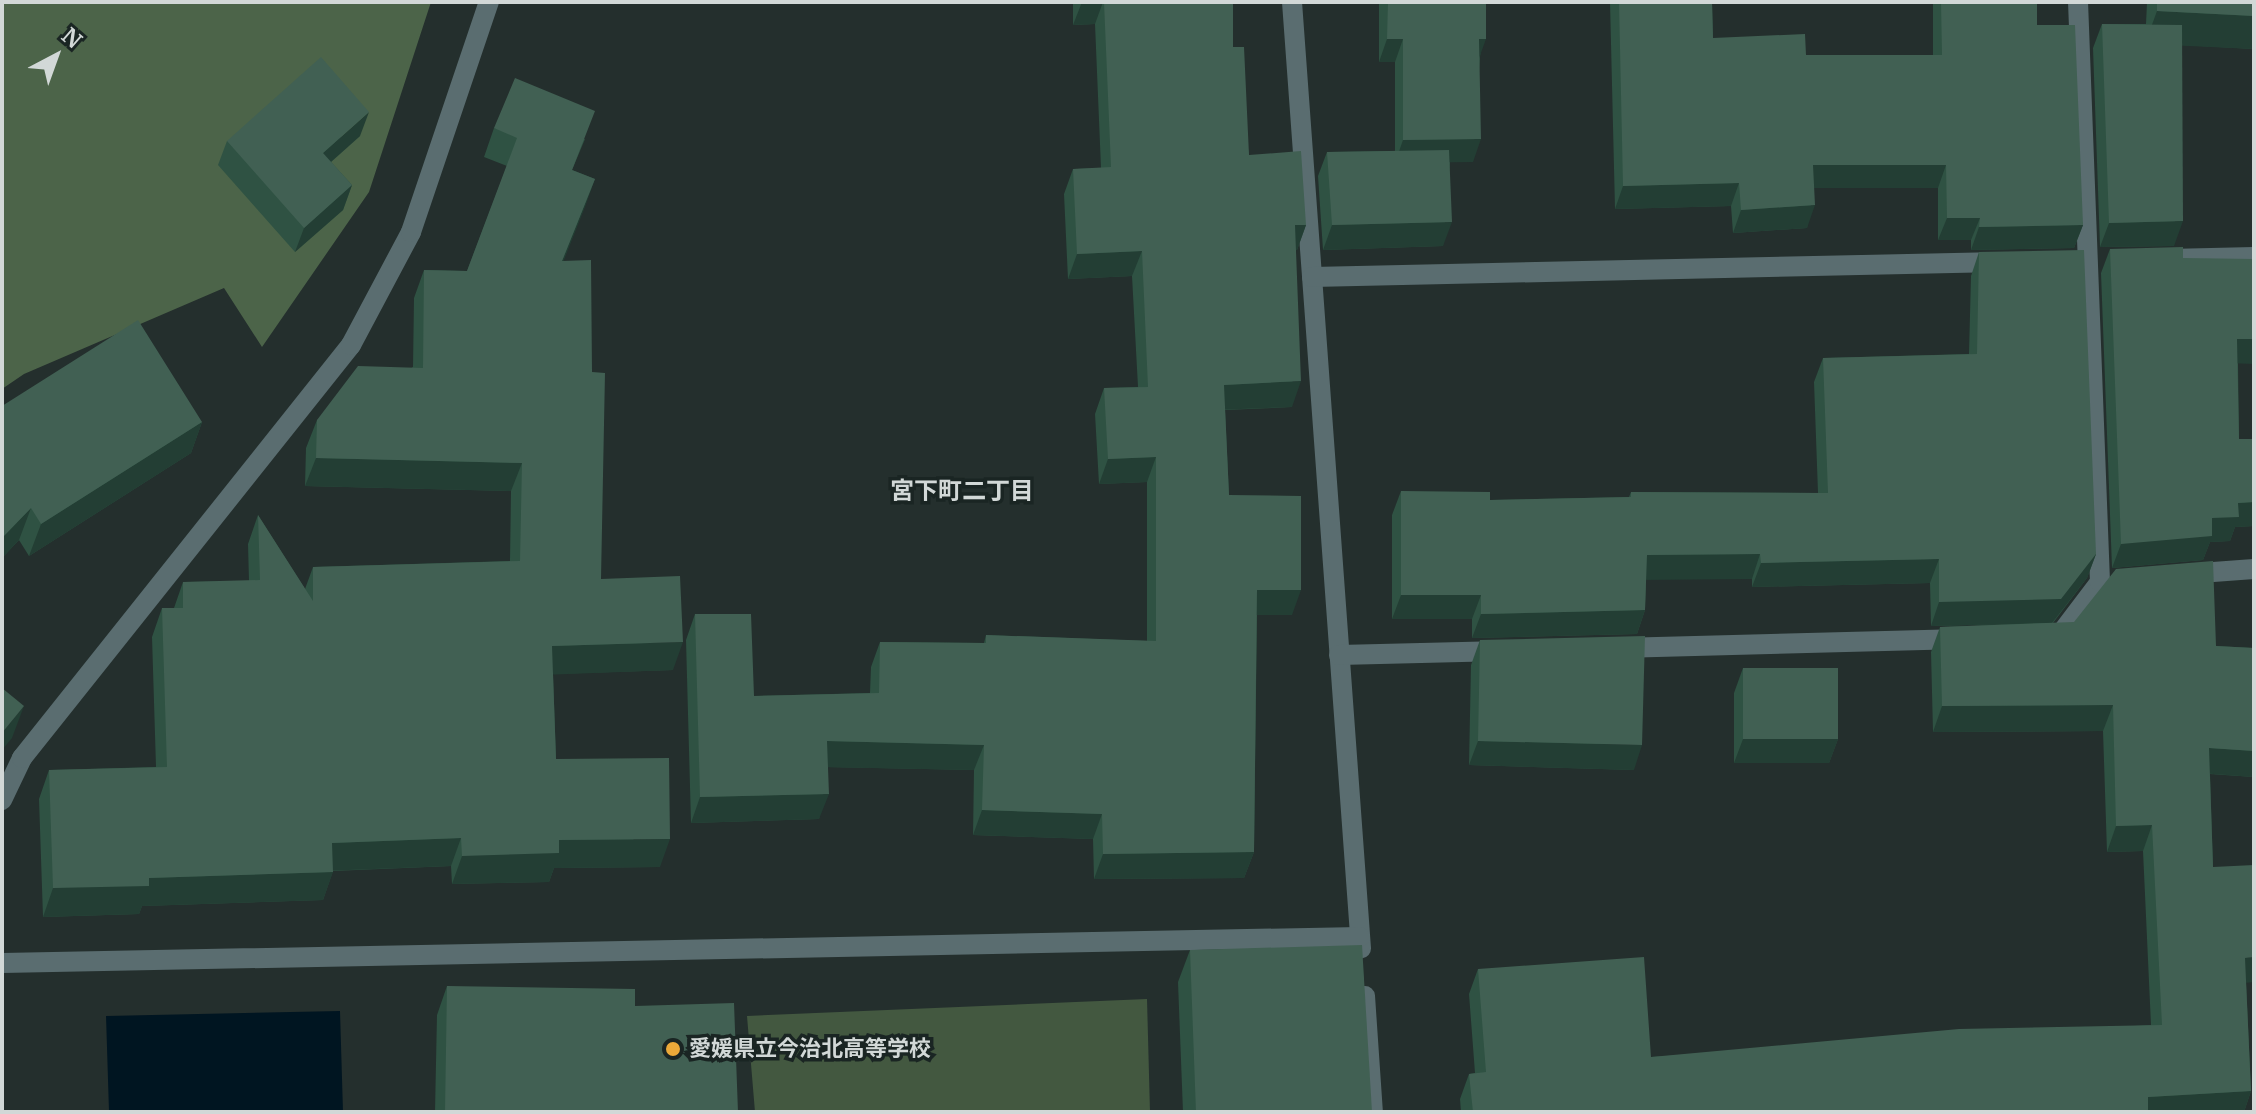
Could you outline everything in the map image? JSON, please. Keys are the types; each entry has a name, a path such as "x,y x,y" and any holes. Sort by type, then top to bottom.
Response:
{"street":[{"path":"2,800 22,758 351,345 411,232 489,2"},
{"path":"1292,2 1373,1112"},
{"path":"2028,637 2059,636 2107,581 2088,261 2078,2"},
{"path":"2148,259 2254,257"},
{"path":"1312,277 2025,262"},
{"path":"2161,577 2254,569"},
{"path":"1590,649 1981,638"},
{"path":"1339,655 1527,650"},
{"path":"2,963 1360,937"}],"green space":[{"path":"2,2 431,2 369,192 262,347 224,288 24,374 2,389"},
{"path":"1147,999 1150,1112 755,1112 747,1016"}],"water":[{"path":"340,1011 343,1112 109,1112 106,1016"}],"building":[{"path":"1104,2 1233,2 1233,47 1244,47 1249,155 1301,151 1306,225 1295,225 1301,381 1224,385 1229,495 1301,496 1301,590 1257,590 1254,852 1103,854 1102,814 982,810 984,745 827,741 829,794 700,797 695,614 751,614 754,696 879,693 880,642 986,643 986,635 1156,641 1156,457 1108,459 1104,388 1148,387 1142,251 1077,254 1073,169 1111,167"},
{"path":"1388,2 1486,2 1486,39 1479,39 1481,139 1403,140 1403,39 1387,39"},
{"path":"1619,2 1712,2 1713,38 1805,34 1806,55 1942,55 1941,2 2037,2 2037,25 2075,25 2083,225 1979,227 1980,218 1947,218 1946,165 1813,165 1815,205 1741,210 1739,183 1623,186"},
{"path":"2157,2 2254,2 2254,16 2157,11"},
{"path":"2102,24 2182,25 2183,221 2109,223"},
{"path":"321,57 369,112 323,153 352,185 304,228 227,141"},
{"path":"515,78 595,111 572,170 595,179 562,261 591,260 592,372 605,373 601,579 680,576 683,642 552,646 556,759 669,758 670,839 559,840 559,853 462,856 461,838 332,843 333,872 149,878 149,886 53,888 49,770 167,767 162,608 183,608 183,582 260,580 258,515 313,601 313,567 520,561 522,463 316,458 317,420 358,366 423,368 424,270 467,271 517,138 494,128"},
{"path":"1449,150 1452,222 1332,225 1327,152"},
{"path":"2183,247 2183,258 2254,259 2254,339 2237,339 2239,439 2254,439 2254,502 2238,503 2239,517 2212,518 2212,536 2121,544 2110,249"},
{"path":"2084,250 2096,554 2061,599 1939,602 1939,559 1761,563 1760,554 1647,555 1645,610 1481,614 1481,595 1401,595 1401,491 1490,492 1490,500 1631,497 1631,492 1828,493 1823,358 1977,354 1979,252"},
{"path":"138,320 202,422 41,524 31,508 2,538 2,406"},
{"path":"2213,561 2216,646 2254,648 2254,751 2209,748 2213,867 2254,865 2254,957 2245,958 2251,1091 2148,1097 2148,1112 1473,1112 1469,1074 1486,1072 1478,969 1644,957 1651,1057 1959,1029 2162,1025 2152,825 2116,826 2113,705 1942,706 1940,627 2074,622 2116,569"},
{"path":"1645,636 1642,745 1478,741 1480,640"},
{"path":"1743,668 1838,668 1838,739 1743,739"},
{"path":"2,688 24,706 2,733"},
{"path":"1362,945 1372,1112 1196,1112 1190,950"},
{"path":"447,986 635,989 635,1006 734,1003 738,1112 445,1112"}],"place":[{"name":"愛媛県立今治北高等学校","path":"673,1049"}],"district":[{"name":"宮下町二丁目","path":"962,491"}]}
